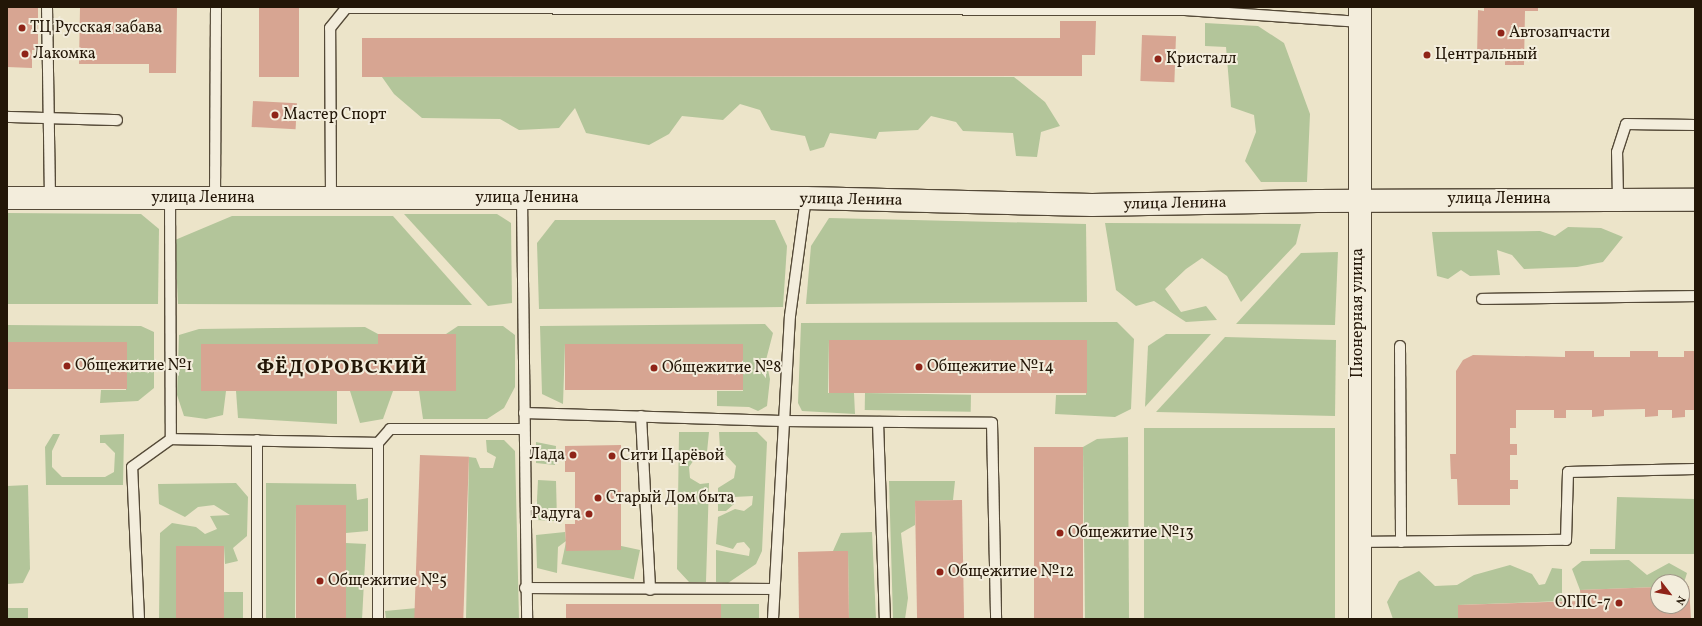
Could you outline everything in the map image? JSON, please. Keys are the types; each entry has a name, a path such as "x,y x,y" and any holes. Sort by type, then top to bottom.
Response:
{"street":[{"name":"Пионерная улица","path":"1360,14 1360,619"},
{"name":"улица Ленина","path":"7,198 806,198 1092,205 1360,200 1618,198 1695,200"}],"lane":[{"path":"47,7 50,198"},
{"path":"215,198 216,7"},
{"path":"331,198 330,28 347,8 967,8 1186,10 1360,14"},
{"path":"7,117 117,120"},
{"path":"1618,198 1617,152 1626,124 1695,125"},
{"path":"170,198 172,439"},
{"path":"522,198 525,588 527,619"},
{"path":"773,619 782,421 790,316 806,198"},
{"path":"1482,299 1695,296"},
{"path":"1400,346 1401,542"},
{"path":"524,413 782,421 992,423 996,619"},
{"path":"641,416 650,590"},
{"path":"878,422 885,619"},
{"path":"378,619 378,443 390,429 524,428"},
{"path":"138,619 132,467 172,439 378,443"},
{"path":"257,440 257,619"},
{"path":"1359,542 1566,540 1568,472 1695,469"},
{"path":"525,588 650,590 774,589"}],"green space":[{"path":"1205,23 1258,26 1284,43 1310,114 1307,182 1261,182 1245,161 1256,132 1254,115 1231,107 1226,47 1205,46"},
{"path":"382,77 1014,77 1045,102 1060,126 1041,132 1037,157 1016,156 1013,133 963,131 956,122 931,116 918,130 879,132 876,139 830,133 824,147 810,151 805,136 771,130 760,110 740,104 723,120 682,116 669,134 649,145 586,133 575,108 559,128 519,130 500,119 422,118 394,94"},
{"path":"7,213 141,214 159,229 158,304 7,304"},
{"path":"404,214 497,214 511,223 512,303 488,306"},
{"path":"232,216 393,216 472,305 178,304 175,240"},
{"path":"829,218 1086,224 1087,302 806,304 811,246"},
{"path":"555,220 775,220 787,246 783,307 539,309 537,243"},
{"path":"1105,223 1301,224 1296,244 1241,302 1227,276 1202,258 1186,269 1165,289 1181,312 1206,306 1217,320 1186,322 1154,301 1136,306 1116,290"},
{"path":"1568,227 1601,228 1623,237 1603,262 1577,267 1524,269 1512,255 1497,250 1500,275 1470,276 1461,270 1448,279 1437,276 1432,232 1540,231 1555,236"},
{"path":"1338,252 1335,325 1236,324 1301,253"},
{"path":"1117,322 1134,339 1131,409 1115,417 1055,414 1056,395 1086,395 1087,342 829,340 828,393 854,393 855,414 802,411 798,403 801,323"},
{"path":"765,324 773,333 766,360 770,379 767,406 758,411 749,407 717,406 717,391 743,391 743,345 565,344 563,404 542,394 540,326"},
{"path":"7,325 141,326 154,332 154,388 138,401 100,403 101,390 126,390 126,343 7,342"},
{"path":"458,326 503,326 515,335 515,387 504,408 487,419 423,419 419,391 456,391 456,334 446,334"},
{"path":"365,327 378,334 378,344 201,344 201,391 226,391 223,415 206,419 184,416 177,395 179,335 199,329"},
{"path":"1166,334 1211,334 1145,407 1148,346"},
{"path":"1225,337 1336,340 1335,416 1156,412"},
{"path":"236,391 337,391 337,424 238,418"},
{"path":"350,391 393,391 383,419 360,423"},
{"path":"865,393 971,395 971,412 865,410"},
{"path":"1144,428 1335,428 1335,619 1144,619"},
{"path":"679,432 709,432 707,452 696,457 689,467 690,478 700,484 709,483 706,582 689,582 677,569"},
{"path":"719,432 757,432 767,442 762,551 756,564 728,583 716,582 716,550 749,556 750,549 744,542 737,543 733,549 716,544 718,517 735,509 744,511 752,505 753,496 734,497 734,504 726,511 718,511 718,488 734,478 736,466 720,449"},
{"path":"53,434 60,434 52,451 52,467 62,477 105,477 114,472 115,453 105,443 100,443 100,435 124,434 123,485 46,485 45,447"},
{"path":"1128,437 1129,619 1085,619 1083,447 1097,439"},
{"path":"486,440 504,440 515,451 519,619 466,619 469,457 476,458 480,468 493,468 496,457 487,452"},
{"path":"536,442 556,446 555,465 536,463"},
{"path":"538,480 556,481 557,521 536,520"},
{"path":"889,481 955,481 953,500 915,501 915,525 901,533 908,598 905,619 893,619"},
{"path":"236,483 248,497 247,536 233,548 238,561 225,564 224,546 176,546 176,619 159,619 160,533 172,523 196,527 205,534 217,529 210,516 230,515 214,505 198,507 185,517 159,504 158,484"},
{"path":"266,483 356,484 357,500 368,498 368,531 346,533 346,505 296,505 295,619 266,619"},
{"path":"28,485 30,569 23,583 7,584 7,486"},
{"path":"1617,497 1695,499 1695,554 1590,554 1590,549 1615,549"},
{"path":"565,532 566,541 558,547 557,573 537,568 536,535"},
{"path":"872,532 876,619 849,619 848,551 833,551 841,533"},
{"path":"568,535 640,550 634,579 561,564"},
{"path":"346,543 366,544 362,619 342,619"},
{"path":"1629,560 1647,575 1669,563 1687,573 1650,574 1650,587 1580,590 1572,569 1582,561"},
{"path":"1510,565 1532,574 1539,585 1545,584 1552,568 1562,569 1562,601 1458,605 1458,619 1393,619 1387,602 1399,581 1419,571 1435,586 1457,585 1474,575"},
{"path":"224,592 243,592 243,619 224,619"},
{"path":"721,604 759,604 759,619 721,619"},
{"path":"7,608 28,608 28,619 7,619"},
{"path":"417,608 417,619 386,619 385,611"}],"building":[{"name":"ТЦ Русская забава","path":"7,7 38,7 38,50 32,50 32,68 7,67"},
{"path":"80,7 177,7 176,73 149,73 149,64 79,64"},
{"path":"259,7 299,7 299,77 259,77"},
{"name":"Автозапчасти","path":"1484,7 1538,7 1538,11 1525,11 1524,65 1505,65 1505,56 1477,56 1478,10 1484,11"},
{"path":"1060,21 1096,21 1095,55 1082,55 1082,76 362,77 362,38 1060,38"},
{"name":"Кристалл","path":"1142,35 1176,36 1174,82 1140,81"},
{"name":"Мастер Спорт","path":"253,101 297,103 296,129 252,127"},
{"path":"378,334 456,334 456,391 201,391 201,344 378,344"},
{"name":"Общежитие №14","path":"829,340 1087,340 1087,393 829,393"},
{"name":"Общежитие №1","path":"7,342 127,342 127,389 7,389"},
{"name":"Общежитие №8","path":"565,344 743,344 743,390 565,390"},
{"path":"1565,351 1594,351 1594,357 1630,357 1630,351 1658,351 1658,357 1684,357 1684,351 1695,351 1695,410 1685,410 1685,417 1672,418 1672,410 1658,410 1658,416 1645,417 1645,409 1604,410 1604,416 1592,417 1592,410 1566,410 1566,418 1554,418 1554,410 1516,410 1516,428 1510,428 1510,444 1517,444 1517,455 1510,455 1510,480 1518,480 1518,489 1510,489 1510,505 1458,505 1457,479 1451,479 1450,454 1456,454 1456,371 1463,360 1473,355 1565,357"},
{"name":"Старый Дом быта","path":"621,445 621,550 566,551 565,524 575,524 575,472 565,472 565,446"},
{"name":"Общежитие №13","path":"1034,447 1083,447 1083,619 1034,619"},
{"path":"420,455 469,457 463,619 414,619"},
{"name":"Общежитие №12","path":"962,500 964,619 917,619 915,501"},
{"name":"Общежитие №5","path":"296,505 346,505 346,619 296,619"},
{"path":"176,546 224,546 224,619 176,619"},
{"path":"848,551 849,619 799,619 798,552"},
{"path":"1650,587 1650,614 1690,614 1690,602 1691,619 1458,619 1458,605 1581,601 1580,590"},
{"path":"566,604 721,604 721,619 566,619"}],"place":[{"name":"ТЦ Русская забава","path":"22,28"},
{"name":"Автозапчасти","path":"1501,33"},
{"name":"Лакомка","path":"25,54"},
{"name":"Центральный","path":"1427,55"},
{"name":"Кристалл","path":"1158,59"},
{"name":"Мастер Спорт","path":"275,115"},
{"name":"Общежитие №1","path":"67,366"},
{"name":"Общежитие №14","path":"919,367"},
{"name":"Общежитие №8","path":"654,368"},
{"name":"Лада","path":"573,455"},
{"name":"Сити Царёвой","path":"612,456"},
{"name":"Старый Дом быта","path":"598,498"},
{"name":"Радуга","path":"589,514"},
{"name":"Общежитие №13","path":"1060,533"},
{"name":"Общежитие №12","path":"940,572"},
{"name":"Общежитие №5","path":"320,581"},
{"name":"ОГПС-7","path":"1619,603"}],"district":[{"name":"ФЁДОРОВСКИЙ","path":"342,368"}]}
